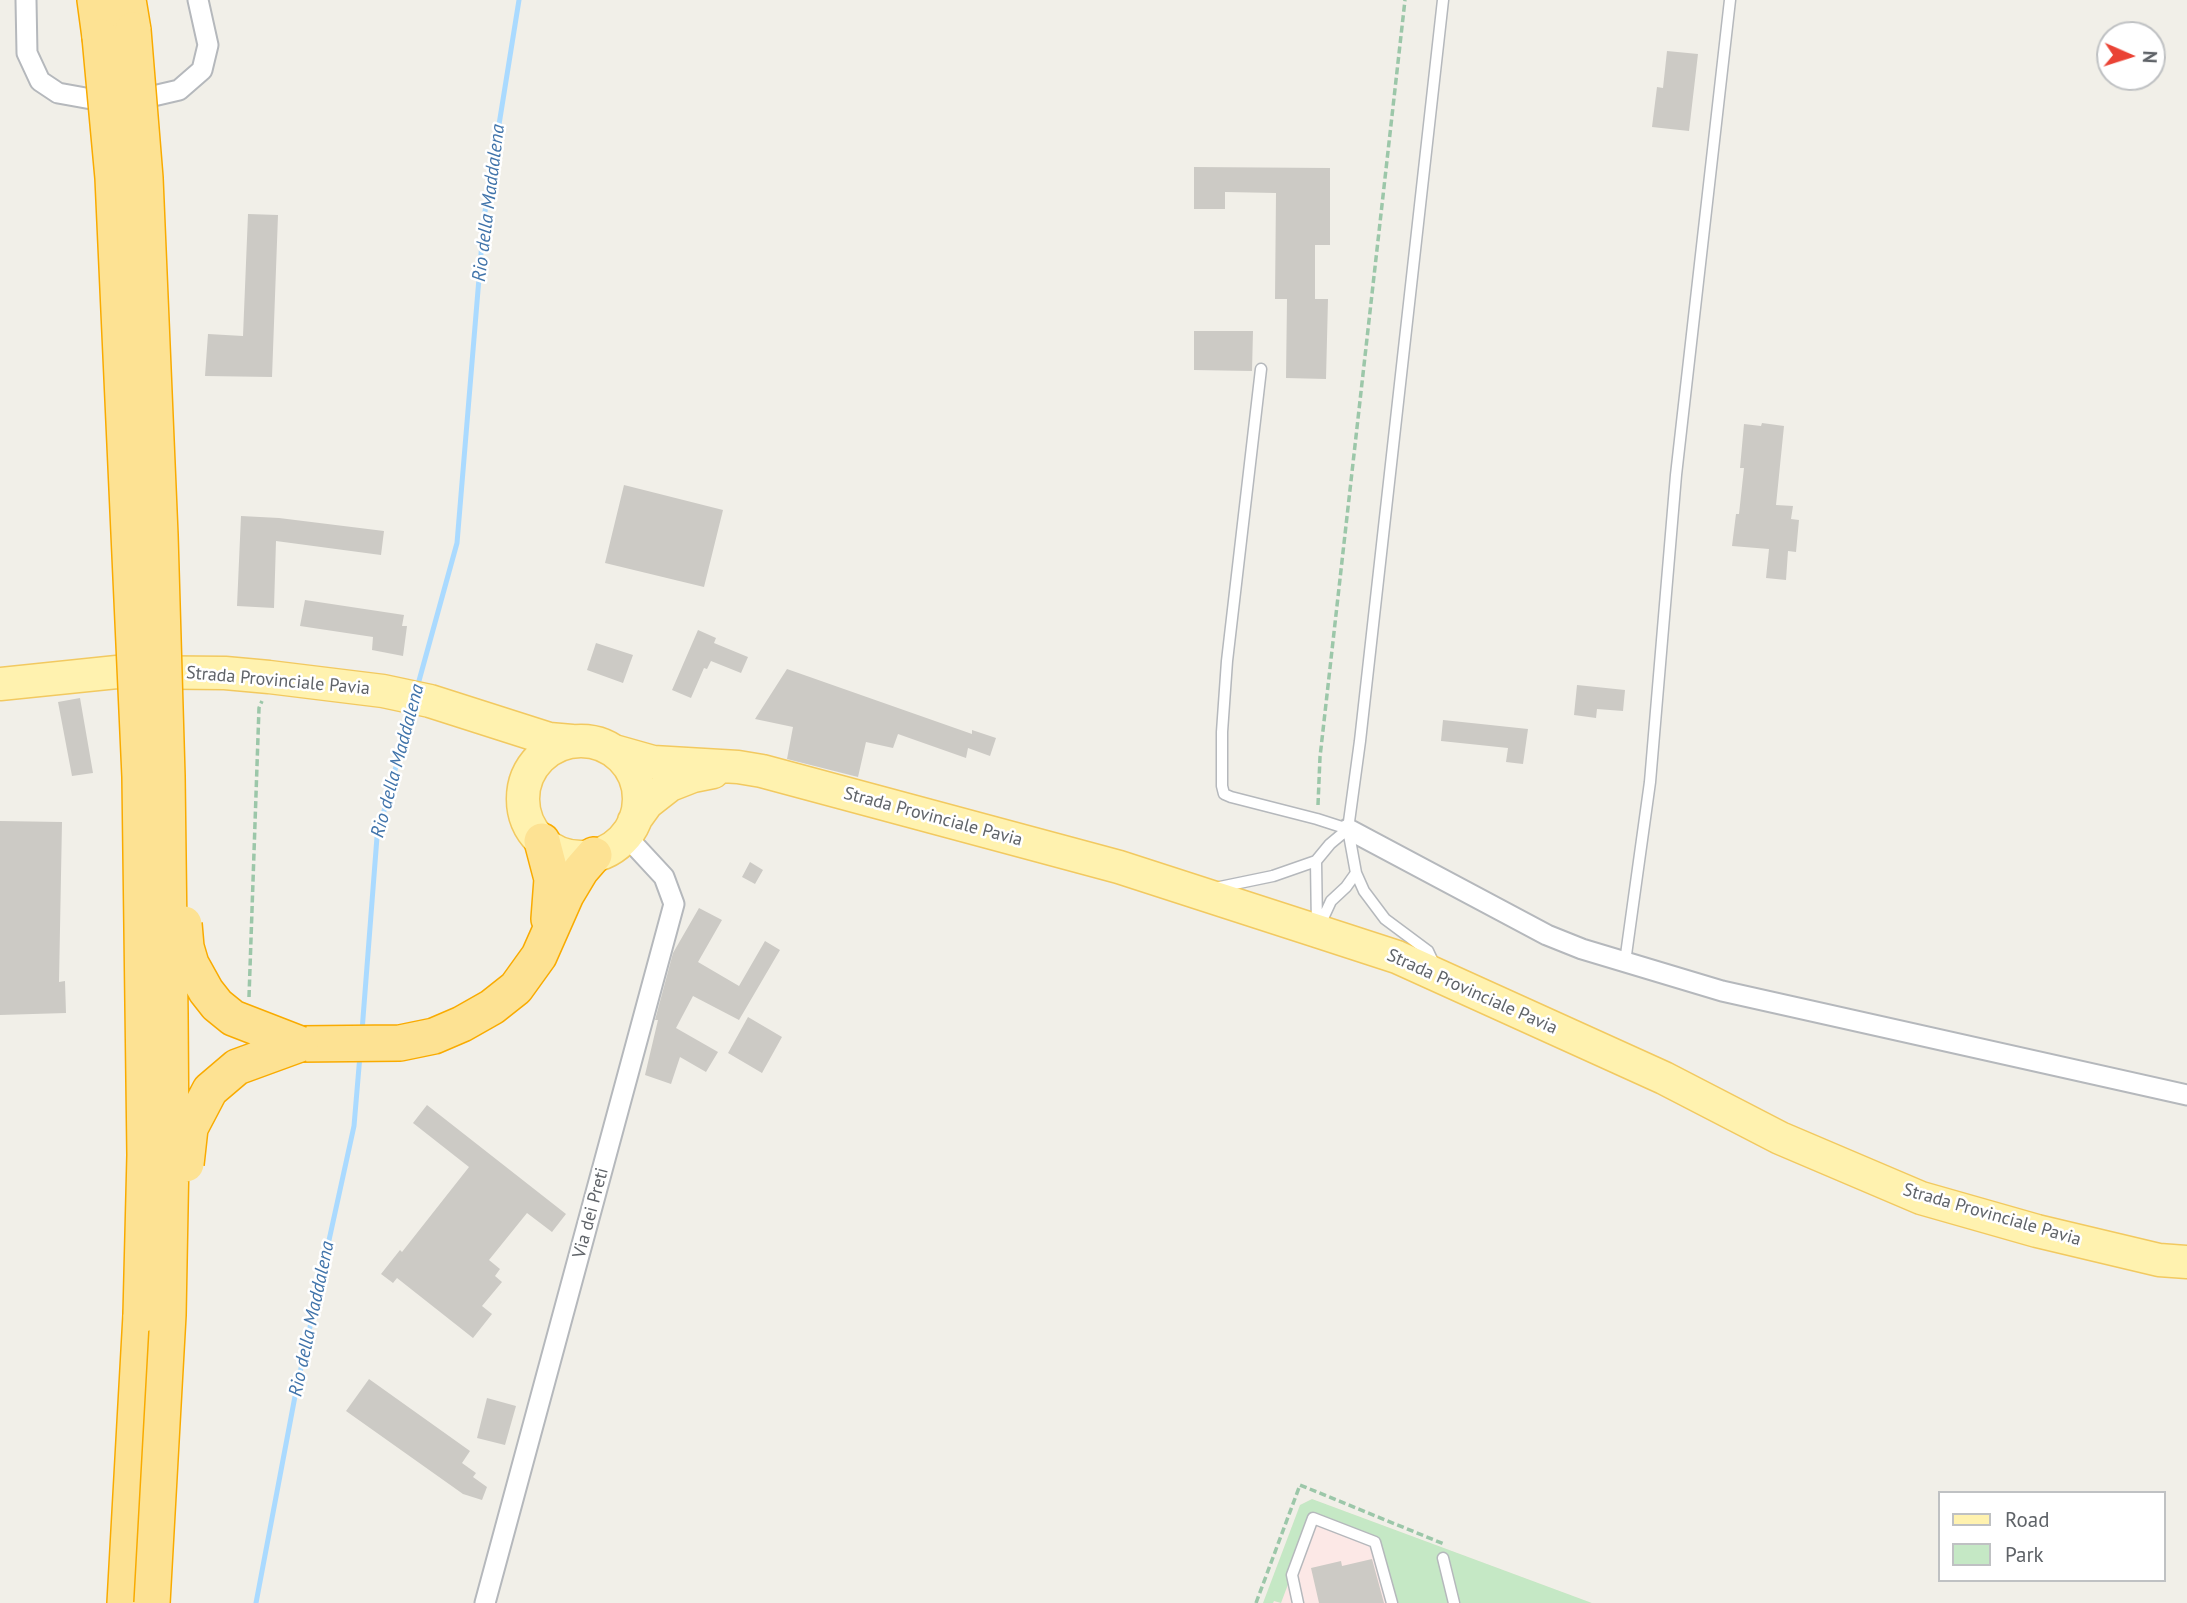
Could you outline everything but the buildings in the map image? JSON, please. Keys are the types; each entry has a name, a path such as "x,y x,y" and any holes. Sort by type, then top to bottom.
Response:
{"highway":[{"path":"95,0 121,22 145,178 167,776 171,1142 168,1315 152,1603"},
{"path":"121,22 113,178 140,777 145,1155 141,1315 125,1603"},
{"path":"167,776 182,822 184,926 191,964 205,991 233,1018 300,1044"},
{"path":"539,956 552,894 550,867 542,841"},
{"path":"168,1315 183,1284 186,1153 190,1128 210,1090 237,1067 300,1044 400,1042 434,1037 492,1007 516,988 539,956 566,895 594,855"}],"main road":[{"name":"Strada Provinciale Pavia","path":"0,684 117,672 225,673 383,691 430,701 550,738 601,744 633,758 762,771 1119,867 1397,957 1664,1078 1780,1138 1921,1198 2037,1231 2159,1260 2187,1262"},
{"name":"Strada Provinciale Pavia","path":"430,701 471,719 508,743 520,766 525,812 531,828 542,841"},
{"path":"523,794 527,777 536,762 546,752 572,741"},
{"path":"614,751 625,761 636,782 639,806 630,829"},
{"name":"Strada Provinciale Pavia","path":"594,855 612,848 630,829 647,803 670,785 692,776 738,767"},
{"path":"542,841 558,852 576,856 594,855"}],"street":[{"path":"26,0 27,53 40,81 58,93 119,104 179,90 202,70 208,45 198,0"},
{"name":"Via dei Preti","path":"485,1603 674,904 664,877 630,829"},
{"path":"1348,829 1547,935 1582,949 1722,991 2187,1095"}],"lane":[{"path":"1439,976 1428,951 1385,919 1364,891 1356,873 1348,829 1362,727 1443,0"},
{"path":"1625,962 1650,782 1676,475 1730,0"},
{"path":"1261,369 1227,661 1222,732 1222,786 1224,794 1231,797 1348,829"},
{"path":"1196,892 1273,876 1316,861 1330,844 1348,829"},
{"path":"1316,861 1317,931"},
{"path":"1317,931 1331,901 1356,873"},
{"path":"1298,1603 1292,1575 1313,1518 1375,1542 1391,1603"},
{"path":"1443,1558 1454,1603"}],"path":[{"path":"1317,819 1320,757 1405,0"}],"shaded area":[{"path":"1312,1499 1592,1603 1263,1603 1300,1505"}],"green space":[{"path":"1312,1499 1592,1603 1392,1603 1375,1542 1313,1518 1281,1603 1263,1603 1300,1505"}],"waterway":[{"name":"Rio della Maddalena","path":"417,688 457,543 484,218 519,0"},
{"name":"Rio della Maddalena","path":"362,1031 377,837 412,707"},
{"name":"Rio della Maddalena","path":"256,1603 296,1391 354,1126 360,1055"}]}
